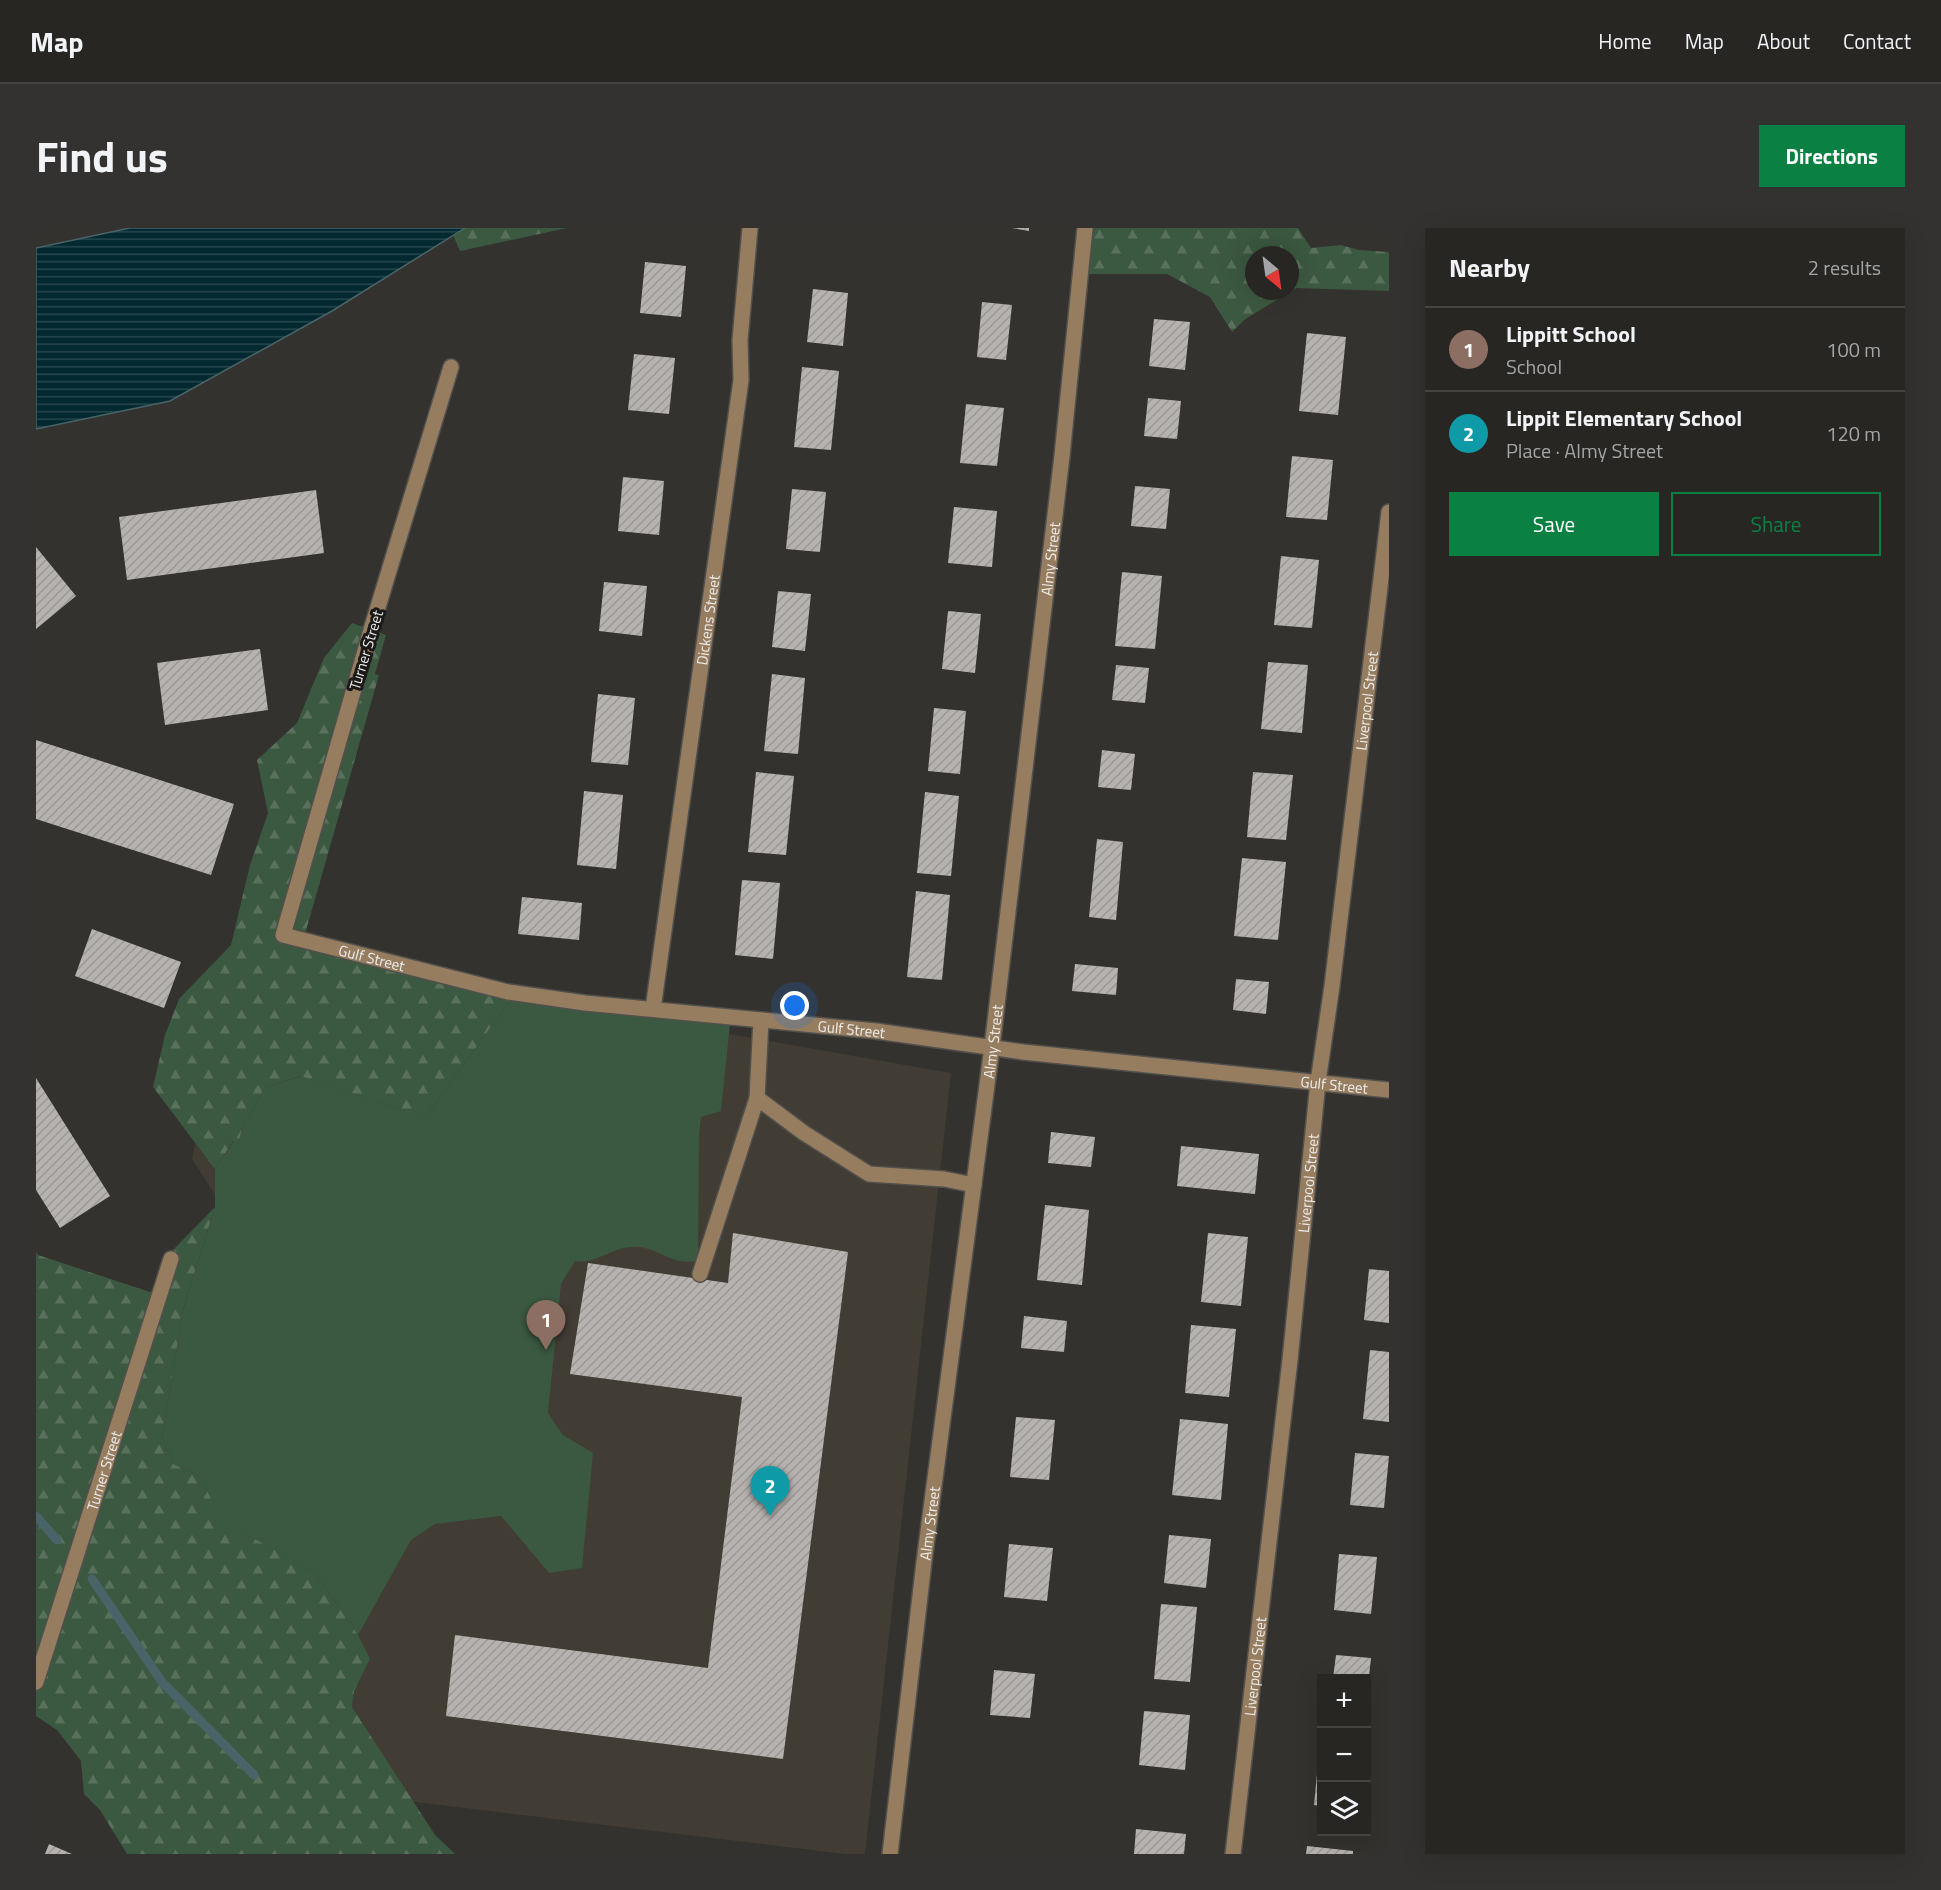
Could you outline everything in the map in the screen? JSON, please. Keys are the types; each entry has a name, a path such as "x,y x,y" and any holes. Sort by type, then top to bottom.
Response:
{"street":[{"name":"Dickens Street","path":"653,1009 741,380 740,340 750,228"},
{"name":"Almy Street","path":"890,1854 924,1562 992,1047 1062,456 1084,228"},
{"name":"Turner Street","path":"283,934 370,630 451,367"},
{"name":"Liverpool Street","path":"1233,1854 1290,1360 1318,1082 1332,986 1389,512"},
{"name":"Gulf Street","path":"283,934 508,992 876,1031 1023,1052 1389,1090"},
{"path":"700,1274 757,1098 761,1020"},
{"path":"757,1098 804,1133 869,1174 944,1179 974,1185"},
{"name":"Turner Street","path":"36,1682 171,1258"}],"shaded area":[{"path":"238,948 951,1073 865,1854 845,1854 350,1794 125,1501 218,1199 192,1159"}],"green space":[{"path":"450,228 567,228 460,251"},
{"path":"1077,228 1298,228 1311,248 1341,245 1359,250 1389,252 1389,291 1299,288 1299,246 1245,246 1245,300 1276,300 1244,320 1232,332 1210,297 1167,274 1074,274"},
{"path":"352,623 386,635 375,674 379,675 305,934 514,995 427,1115 406,1109 405,1111 301,1076 265,1087 242,1129 238,1144 233,1141 215,1169 153,1087 165,1035 179,999 231,945 250,865 268,813 257,760 297,723 324,658"},
{"path":"514,995 730,1024 721,1111 701,1117 698,1261 680,1261 639,1247 622,1248 591,1260 575,1261 561,1284 548,1413 563,1435 593,1453 582,1568 549,1573 501,1516 435,1524 411,1540 358,1635 315,1573 222,1521 199,1476 173,1464 162,1438 183,1310 215,1207 215,1169 234,1141 238,1144 242,1129 265,1087 302,1076 405,1111 405,1108 427,1115"},
{"path":"215,1207 183,1310 162,1438 173,1464 199,1476 223,1521 315,1573 358,1635 370,1659 354,1691 352,1707 435,1835 455,1854 127,1854 100,1810 84,1794 81,1761 57,1730 36,1716 36,1252 38,1255 156,1294 170,1253"}],"water":[{"path":"130,228 465,228 332,311 170,401 36,429 36,248"}],"building":[{"path":"1012,228 1029,228 1029,231"},
{"path":"645,262 686,266 681,317 640,313"},
{"path":"813,289 848,293 843,346 807,342"},
{"path":"982,302 1012,305 1006,360 977,357"},
{"path":"1154,319 1190,322 1185,370 1149,366"},
{"path":"1307,333 1346,337 1338,415 1299,411"},
{"path":"634,354 675,358 669,414 628,410"},
{"path":"802,367 839,371 831,450 794,447"},
{"path":"1148,398 1181,401 1177,439 1144,436"},
{"path":"966,404 1004,408 997,466 960,463"},
{"path":"1292,456 1333,460 1327,520 1286,517"},
{"path":"623,477 664,481 659,535 618,531"},
{"path":"1135,486 1170,489 1166,529 1131,526"},
{"path":"792,489 826,492 820,552 786,549"},
{"path":"316,490 324,553 127,580 119,517"},
{"path":"954,507 997,511 992,567 948,563"},
{"path":"36,547 76,596 36,629"},
{"path":"1281,556 1319,560 1312,628 1274,625"},
{"path":"1122,572 1162,576 1155,649 1115,646"},
{"path":"604,582 647,586 642,636 599,631"},
{"path":"778,591 811,594 805,651 772,647"},
{"path":"948,611 981,614 975,673 942,669"},
{"path":"260,649 268,710 165,725 157,663"},
{"path":"1268,662 1308,665 1302,733 1261,729"},
{"path":"1116,665 1149,668 1145,703 1112,700"},
{"path":"772,674 805,678 798,754 764,751"},
{"path":"598,694 635,698 628,765 591,762"},
{"path":"934,708 966,711 960,774 928,771"},
{"path":"36,740 234,804 211,875 36,819"},
{"path":"1102,750 1135,754 1131,790 1098,787"},
{"path":"756,772 794,776 786,855 748,852"},
{"path":"1253,772 1293,775 1286,840 1247,837"},
{"path":"584,791 623,795 616,869 577,865"},
{"path":"925,792 959,796 951,876 917,873"},
{"path":"1097,839 1123,842 1116,920 1089,917"},
{"path":"1242,858 1286,862 1278,940 1234,936"},
{"path":"742,880 780,883 773,959 735,955"},
{"path":"916,891 950,895 942,980 907,977"},
{"path":"522,897 582,903 579,940 518,934"},
{"path":"92,929 181,962 164,1008 75,976"},
{"path":"1075,964 1118,968 1116,995 1072,991"},
{"path":"1236,979 1269,982 1266,1014 1233,1010"},
{"path":"36,1078 110,1196 60,1228 36,1190"},
{"path":"1051,1132 1095,1137 1091,1167 1048,1163"},
{"path":"1181,1146 1259,1154 1255,1194 1177,1186"},
{"path":"1045,1205 1089,1210 1082,1285 1037,1280"},
{"path":"733,1233 848,1252 783,1759 446,1716 455,1635 708,1668 742,1397 570,1374 588,1263 728,1283"},
{"path":"1208,1233 1248,1237 1241,1306 1201,1302"},
{"path":"1369,1269 1389,1271 1389,1323 1364,1320"},
{"path":"1024,1316 1067,1321 1064,1352 1021,1348"},
{"path":"1191,1325 1236,1329 1229,1397 1185,1393"},
{"path":"1370,1350 1389,1352 1389,1422 1363,1419"},
{"path":"1016,1417 1055,1420 1049,1480 1010,1477"},
{"path":"1180,1419 1228,1424 1221,1500 1172,1495"},
{"path":"1355,1453 1389,1456 1384,1508 1350,1505"},
{"path":"1169,1535 1211,1539 1206,1588 1164,1583"},
{"path":"1009,1544 1053,1548 1047,1601 1004,1597"},
{"path":"1339,1554 1377,1557 1371,1614 1334,1610"},
{"path":"1161,1604 1197,1607 1190,1682 1154,1679"},
{"path":"1336,1655 1371,1658 1369,1674 1334,1674"},
{"path":"994,1670 1035,1674 1030,1718 990,1715"},
{"path":"1144,1711 1190,1715 1185,1770 1139,1765"},
{"path":"1317,1774 1317,1805 1314,1805"},
{"path":"1136,1829 1186,1834 1184,1854 1134,1854"},
{"path":"49,1844 72,1854 45,1854"},
{"path":"1307,1846 1353,1851 1353,1854 1306,1854"}],"waterway":[{"path":"36,1516 57,1540"},
{"path":"92,1579 162,1682 254,1775"}],"place":[{"name":"Lippitt School","path":"546,1350"},
{"name":"Lippit Elementary School","path":"770,1516"}]}
